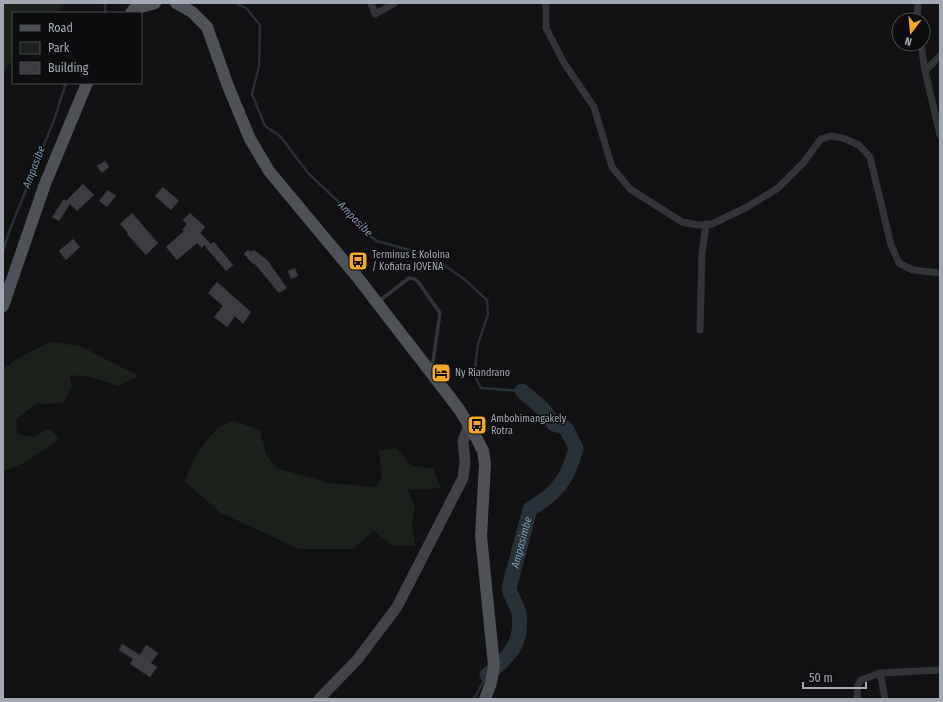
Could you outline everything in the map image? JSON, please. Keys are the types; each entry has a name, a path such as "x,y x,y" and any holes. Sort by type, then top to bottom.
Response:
{"main road":[{"path":"132,12 134,9 155,3"},
{"path":"176,3 192,12 207,27 218,60 250,139 269,171 326,238 377,303 469,425 484,456 485,475 481,536 494,656 493,674 485,699"},
{"path":"3,306 45,184 87,84"}],"street":[{"path":"371,3 375,14 395,3"},
{"path":"546,3 546,28 564,63 594,107 612,167 630,189 682,222 698,225 712,224 747,207 778,188 803,163 821,139 832,136 843,138 859,145 870,157 875,172 891,245 899,263 913,270 940,273"},
{"path":"922,52 925,71 940,134"},
{"path":"925,71 940,56"},
{"path":"700,330 702,254 706,224"},
{"path":"319,699 362,655 397,607 463,478 465,462 463,441 469,425"},
{"path":"857,699 858,685 861,680 880,673 940,670"},
{"path":"880,673 885,699"}],"lane":[{"path":"377,303 412,278 419,283 440,310 441,316 431,375"}],"green space":[{"path":"3,3 66,3 58,12 12,12 12,62 3,72"},
{"path":"50,342 80,346 139,376 118,386 91,377 69,375 72,387 63,403 36,404 16,419 17,434 33,437 49,429 60,439 26,462 3,471 3,369 20,357"},
{"path":"234,421 260,430 266,455 277,468 328,483 375,488 382,477 379,451 396,448 412,466 433,469 441,488 408,490 415,507 412,525 415,546 392,546 374,531 352,549 299,549 221,513 184,481 197,453 218,427"}],"building":[{"path":"105,161 109,167 102,173 97,166"},
{"path":"83,184 94,195 77,211 70,204 59,221 52,217 64,199 66,201"},
{"path":"163,187 179,201 171,210 155,196"},
{"path":"108,190 116,196 107,207 99,201"},
{"path":"132,213 158,243 146,255 120,224"},
{"path":"190,213 205,227 200,233 211,244 214,242 233,265 226,271 204,245 202,248 197,243 177,260 166,247 184,231 182,230 187,224 183,220"},
{"path":"73,239 80,247 66,260 59,251"},
{"path":"248,250 251,252 254,250 267,260 287,288 279,293 254,263 253,264 244,254"},
{"path":"295,268 298,276 291,279 288,271"},
{"path":"217,282 251,312 243,324 235,316 227,327 214,317 223,306 208,293"},
{"path":"122,644 140,655 146,645 158,653 151,663 157,667 150,677 130,664 133,659 119,650"}],"waterway":[{"name":"Ampasibe","path":"105,3 105,12"},
{"name":"Ampasibe","path":"236,3 247,9 260,25 259,66 252,94 265,126 280,136 308,173 362,224 368,234 377,241 424,254 438,261 464,279 487,300 488,314 478,344 474,375 481,388 522,391"},
{"name":"Ampasibe","path":"3,251 9,232 54,120 66,84"},
{"name":"Ampasimbe","path":"487,675 507,656 519,634 519,614 509,588 530,509 547,497 560,484 570,468 576,448 566,428 554,424 543,409 522,391"},
{"name":"Ampasibe","path":"474,699 487,675"}],"place":[{"name":"Terminus E Koloina / Kofiatra JOVENA","path":"358,261"},
{"name":"Ny Riandrano","path":"441,373"},
{"name":"Ambohimangakely Rotra","path":"477,425"}]}
